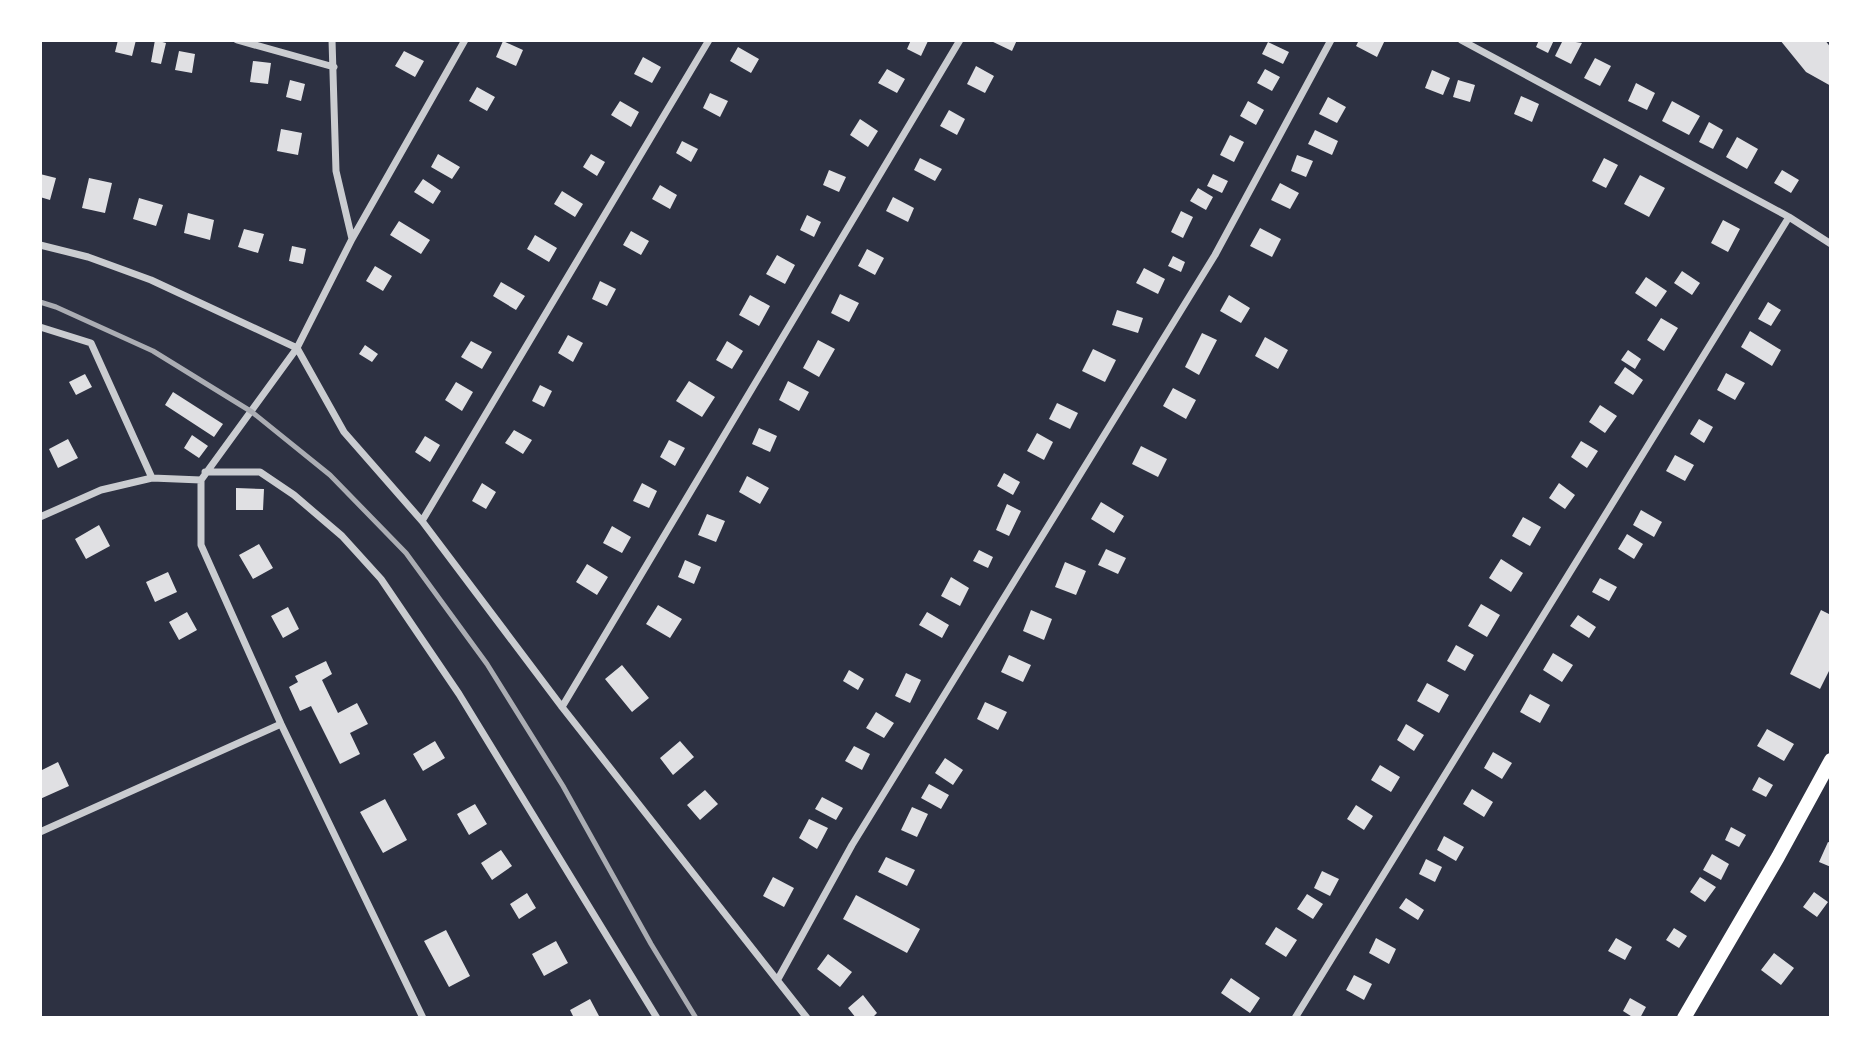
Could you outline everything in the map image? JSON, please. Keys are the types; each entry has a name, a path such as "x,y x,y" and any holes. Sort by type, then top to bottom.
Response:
{"main road":[{"path":"1684,1018 1831,760"}],"street":[{"path":"237,40 334,68"},
{"path":"332,40 336,171 352,239"},
{"path":"423,1018 281,724 201,545 201,480 297,348 352,239 465,40"},
{"path":"422,521 709,40"},
{"path":"562,707 960,40"},
{"path":"778,979 852,845 1215,255 1331,40"},
{"path":"1461,40 1789,217 1831,244"},
{"path":"1295,1018 1789,217"},
{"path":"40,245 88,257 151,280 297,348 344,432 422,521 562,707 807,1018"},
{"path":"40,327 91,343 152,478"},
{"path":"205,472 260,472 294,495 342,536 381,579 458,694 657,1018"},
{"path":"40,517 101,490 152,478 201,480"},
{"path":"40,832 281,724"}],"building":[{"path":"118,40 136,40 132,56 115,52"},
{"path":"155,40 166,43 161,64 151,62"},
{"path":"911,40 928,41 921,56 907,49"},
{"path":"989,40 1017,40 1012,51"},
{"path":"1359,40 1385,40 1377,57 1356,46"},
{"path":"1539,40 1554,40 1548,53 1536,47"},
{"path":"1563,40 1582,43 1571,64 1555,56"},
{"path":"1780,40 1825,40 1831,48 1831,86 1806,72"},
{"path":"503,41 523,50 516,66 496,57"},
{"path":"1268,42 1289,52 1283,64 1262,54"},
{"path":"738,47 759,59 751,73 730,61"},
{"path":"179,51 195,54 192,73 175,70"},
{"path":"404,51 424,61 415,77 395,66"},
{"path":"643,57 661,67 652,83 634,74"},
{"path":"1595,58 1611,66 1600,86 1584,78"},
{"path":"253,61 271,63 268,84 250,82"},
{"path":"976,66 994,76 985,93 967,84"},
{"path":"887,69 905,79 897,93 878,83"},
{"path":"1265,69 1280,77 1272,91 1257,83"},
{"path":"1432,70 1450,78 1443,95 1425,88"},
{"path":"290,80 305,84 301,101 286,97"},
{"path":"1458,80 1475,85 1470,102 1453,97"},
{"path":"1636,83 1655,93 1647,110 1628,101"},
{"path":"477,87 495,97 487,111 469,101"},
{"path":"710,93 728,101 720,117 703,108"},
{"path":"1521,96 1539,104 1532,122 1514,114"},
{"path":"1328,97 1346,107 1337,123 1319,114"},
{"path":"620,101 639,112 631,127 611,115"},
{"path":"1248,101 1264,110 1256,125 1240,116"},
{"path":"1672,101 1700,116 1689,135 1662,121"},
{"path":"949,110 965,119 957,135 940,126"},
{"path":"860,119 878,131 868,147 850,135"},
{"path":"1709,122 1723,130 1713,149 1699,142"},
{"path":"281,129 302,133 298,155 277,151"},
{"path":"1315,130 1338,141 1332,155 1308,144"},
{"path":"1230,135 1244,142 1234,162 1220,155"},
{"path":"1737,137 1758,149 1747,169 1726,157"},
{"path":"682,141 698,149 691,162 676,153"},
{"path":"438,154 460,167 452,179 431,167"},
{"path":"591,154 605,162 597,176 583,167"},
{"path":"1297,155 1313,161 1306,177 1291,171"},
{"path":"920,158 942,169 935,181 914,170"},
{"path":"1604,158 1618,165 1606,188 1592,181"},
{"path":"829,170 846,177 839,192 823,185"},
{"path":"1782,170 1799,180 1791,193 1774,183"},
{"path":"40,174 56,178 50,200 40,197"},
{"path":"1213,174 1228,181 1222,193 1207,186"},
{"path":"1640,175 1665,188 1649,217 1624,204"},
{"path":"89,178 112,183 105,213 82,208"},
{"path":"423,179 441,191 433,204 414,192"},
{"path":"1280,183 1299,193 1290,209 1271,200"},
{"path":"660,185 677,195 670,209 652,199"},
{"path":"1198,188 1213,197 1206,210 1190,201"},
{"path":"562,191 583,204 575,217 554,204"},
{"path":"893,197 914,208 908,222 886,211"},
{"path":"139,198 163,205 156,226 133,219"},
{"path":"1181,211 1193,217 1183,238 1171,232"},
{"path":"188,213 214,220 210,240 184,233"},
{"path":"807,215 821,222 814,237 800,230"},
{"path":"1723,220 1740,229 1728,252 1711,243"},
{"path":"399,221 430,240 421,254 390,235"},
{"path":"1260,228 1281,239 1272,257 1250,246"},
{"path":"244,229 264,234 258,253 238,247"},
{"path":"631,231 649,241 641,255 623,245"},
{"path":"535,235 557,248 549,262 527,249"},
{"path":"292,246 306,249 303,264 289,261"},
{"path":"867,249 884,258 875,275 858,266"},
{"path":"777,255 795,265 785,284 766,274"},
{"path":"1173,256 1185,262 1181,272 1168,266"},
{"path":"375,266 392,276 383,291 366,281"},
{"path":"1144,268 1165,279 1158,294 1136,283"},
{"path":"1682,271 1700,283 1692,295 1674,283"},
{"path":"1646,277 1667,291 1656,307 1635,293"},
{"path":"600,281 616,289 607,306 592,299"},
{"path":"501,282 525,296 516,310 493,296"},
{"path":"840,294 859,303 849,322 831,313"},
{"path":"750,295 770,306 759,326 739,315"},
{"path":"1229,295 1250,308 1241,323 1220,311"},
{"path":"1768,302 1781,310 1771,326 1758,319"},
{"path":"1117,310 1143,318 1138,333 1112,325"},
{"path":"1661,318 1678,328 1664,351 1647,340"},
{"path":"1750,331 1781,350 1772,366 1741,347"},
{"path":"1202,333 1217,340 1199,375 1185,367"},
{"path":"568,335 583,343 573,362 558,353"},
{"path":"1265,337 1288,350 1278,369 1255,356"},
{"path":"818,340 835,349 819,377 803,368"},
{"path":"471,341 492,352 482,369 461,357"},
{"path":"727,341 743,351 732,369 716,360"},
{"path":"365,345 378,354 372,362 359,354"},
{"path":"1093,349 1116,360 1105,382 1082,371"},
{"path":"1628,350 1641,359 1635,369 1621,360"},
{"path":"1625,367 1643,380 1633,395 1614,383"},
{"path":"1726,373 1745,383 1735,400 1717,390"},
{"path":"85,374 92,387 76,395 69,382"},
{"path":"689,381 715,397 702,417 676,401"},
{"path":"788,381 809,392 799,411 779,400"},
{"path":"456,382 473,392 462,411 445,400"},
{"path":"540,385 552,391 544,407 532,401"},
{"path":"1173,388 1196,400 1186,419 1163,406"},
{"path":"173,392 223,424 214,437 165,405"},
{"path":"1057,403 1078,413 1070,429 1049,419"},
{"path":"1600,405 1617,416 1605,433 1589,422"},
{"path":"1699,419 1713,427 1704,443 1690,434"},
{"path":"759,428 777,436 770,452 752,444"},
{"path":"514,430 532,440 523,454 505,443"},
{"path":"1037,433 1053,442 1044,460 1027,451"},
{"path":"192,435 208,446 199,458 184,448"},
{"path":"425,436 440,445 430,462 415,452"},
{"path":"68,439 78,458 58,468 49,449"},
{"path":"669,440 685,448 675,466 660,457"},
{"path":"1581,441 1598,451 1587,468 1571,457"},
{"path":"1141,446 1167,459 1158,477 1132,464"},
{"path":"1675,455 1694,465 1685,481 1666,471"},
{"path":"1004,473 1020,482 1013,495 997,486"},
{"path":"747,476 769,488 760,504 739,492"},
{"path":"482,483 496,492 486,509 472,501"},
{"path":"642,483 657,491 649,508 633,501"},
{"path":"1559,483 1575,495 1565,509 1549,498"},
{"path":"236,488 264,489 263,510 236,510"},
{"path":"1101,502 1124,516 1114,533 1091,519"},
{"path":"1007,504 1021,511 1009,536 996,530"},
{"path":"1641,510 1662,522 1654,537 1633,525"},
{"path":"707,514 725,521 716,542 698,535"},
{"path":"1523,517 1541,527 1530,546 1512,536"},
{"path":"99,525 110,546 86,559 75,539"},
{"path":"612,526 631,537 622,553 603,543"},
{"path":"1627,534 1643,544 1634,559 1618,549"},
{"path":"259,544 273,568 253,579 239,555"},
{"path":"1106,549 1126,558 1118,574 1098,565"},
{"path":"979,550 993,557 988,568 973,561"},
{"path":"1501,559 1523,573 1511,592 1489,578"},
{"path":"685,560 701,567 694,584 678,577"},
{"path":"1065,562 1086,571 1076,595 1055,587"},
{"path":"587,564 608,577 597,595 576,582"},
{"path":"168,572 177,592 155,602 146,582"},
{"path":"951,577 969,588 960,606 941,596"},
{"path":"1600,578 1617,587 1609,601 1592,592"},
{"path":"1481,604 1500,615 1487,637 1468,626"},
{"path":"658,605 682,619 670,638 646,624"},
{"path":"288,607 299,629 283,638 271,616"},
{"path":"1031,610 1052,619 1044,640 1023,631"},
{"path":"1821,610 1831,615 1831,667 1820,689 1790,674"},
{"path":"187,612 197,630 179,640 169,622"},
{"path":"927,612 949,625 942,638 919,625"},
{"path":"1578,615 1596,627 1589,638 1570,626"},
{"path":"1456,645 1474,655 1465,671 1447,661"},
{"path":"1553,653 1573,665 1562,682 1543,670"},
{"path":"1009,655 1031,665 1023,682 1001,672"},
{"path":"326,661 332,674 322,680 338,713 357,703 368,724 350,733 360,754 340,764 311,706 300,711 289,687 298,682 295,676"},
{"path":"622,665 649,698 632,712 605,679"},
{"path":"849,670 864,679 858,690 843,681"},
{"path":"906,673 921,680 910,703 895,696"},
{"path":"1427,683 1449,695 1439,713 1417,701"},
{"path":"1530,694 1550,705 1540,723 1520,712"},
{"path":"985,702 1007,712 998,730 977,719"},
{"path":"876,712 894,723 884,738 866,728"},
{"path":"1406,724 1424,735 1414,751 1397,740"},
{"path":"1767,729 1794,744 1784,761 1757,746"},
{"path":"435,741 445,758 423,771 413,754"},
{"path":"680,741 694,757 673,775 660,758"},
{"path":"854,746 870,754 862,770 845,761"},
{"path":"1493,752 1512,763 1502,779 1484,768"},
{"path":"945,758 963,770 953,785 935,773"},
{"path":"58,762 69,786 40,799 40,771"},
{"path":"1380,765 1400,777 1391,792 1371,780"},
{"path":"1759,777 1773,785 1766,797 1752,790"},
{"path":"929,784 949,795 941,809 921,798"},
{"path":"1472,789 1493,802 1484,817 1463,804"},
{"path":"705,790 718,804 700,820 687,805"},
{"path":"822,797 843,808 836,820 815,809"},
{"path":"385,799 407,840 383,853 360,812"},
{"path":"475,804 487,824 469,835 457,814"},
{"path":"1356,805 1373,816 1364,830 1347,819"},
{"path":"912,807 928,814 917,837 901,830"},
{"path":"809,819 828,828 817,849 799,838"},
{"path":"1731,827 1746,835 1739,847 1725,840"},
{"path":"1444,836 1464,847 1456,861 1437,850"},
{"path":"1828,842 1831,843 1831,867 1819,862"},
{"path":"501,850 512,866 492,880 481,863"},
{"path":"1712,854 1729,864 1721,880 1703,870"},
{"path":"886,857 915,870 907,886 878,872"},
{"path":"1426,859 1442,867 1435,882 1419,874"},
{"path":"1322,871 1339,879 1330,896 1314,888"},
{"path":"773,877 794,888 784,907 763,896"},
{"path":"1700,877 1716,887 1705,902 1690,892"},
{"path":"1814,892 1828,902 1817,917 1803,907"},
{"path":"527,893 536,908 519,919 510,904"},
{"path":"1307,894 1323,904 1313,919 1297,909"},
{"path":"856,895 920,929 907,953 843,919"},
{"path":"1406,898 1424,910 1418,920 1399,908"},
{"path":"1276,927 1297,940 1286,957 1265,944"},
{"path":"1674,928 1687,936 1679,948 1666,940"},
{"path":"446,930 470,976 449,987 424,941"},
{"path":"1376,938 1396,949 1389,964 1369,953"},
{"path":"1616,938 1632,947 1625,960 1608,951"},
{"path":"556,941 568,963 544,976 532,954"},
{"path":"1774,953 1794,968 1781,985 1761,970"},
{"path":"828,954 852,972 840,987 817,969"},
{"path":"1354,975 1372,984 1364,1000 1346,990"},
{"path":"1231,978 1260,998 1250,1013 1221,993"},
{"path":"863,995 877,1013 872,1018 856,1018 848,1008"},
{"path":"1630,998 1646,1007 1640,1018 1634,1018 1623,1011"},
{"path":"590,999 599,1016 574,1018 570,1010"}],"railway":[{"path":"40,302 153,351 252,412 330,475 406,553 487,664 563,786 651,944 696,1018"}]}
